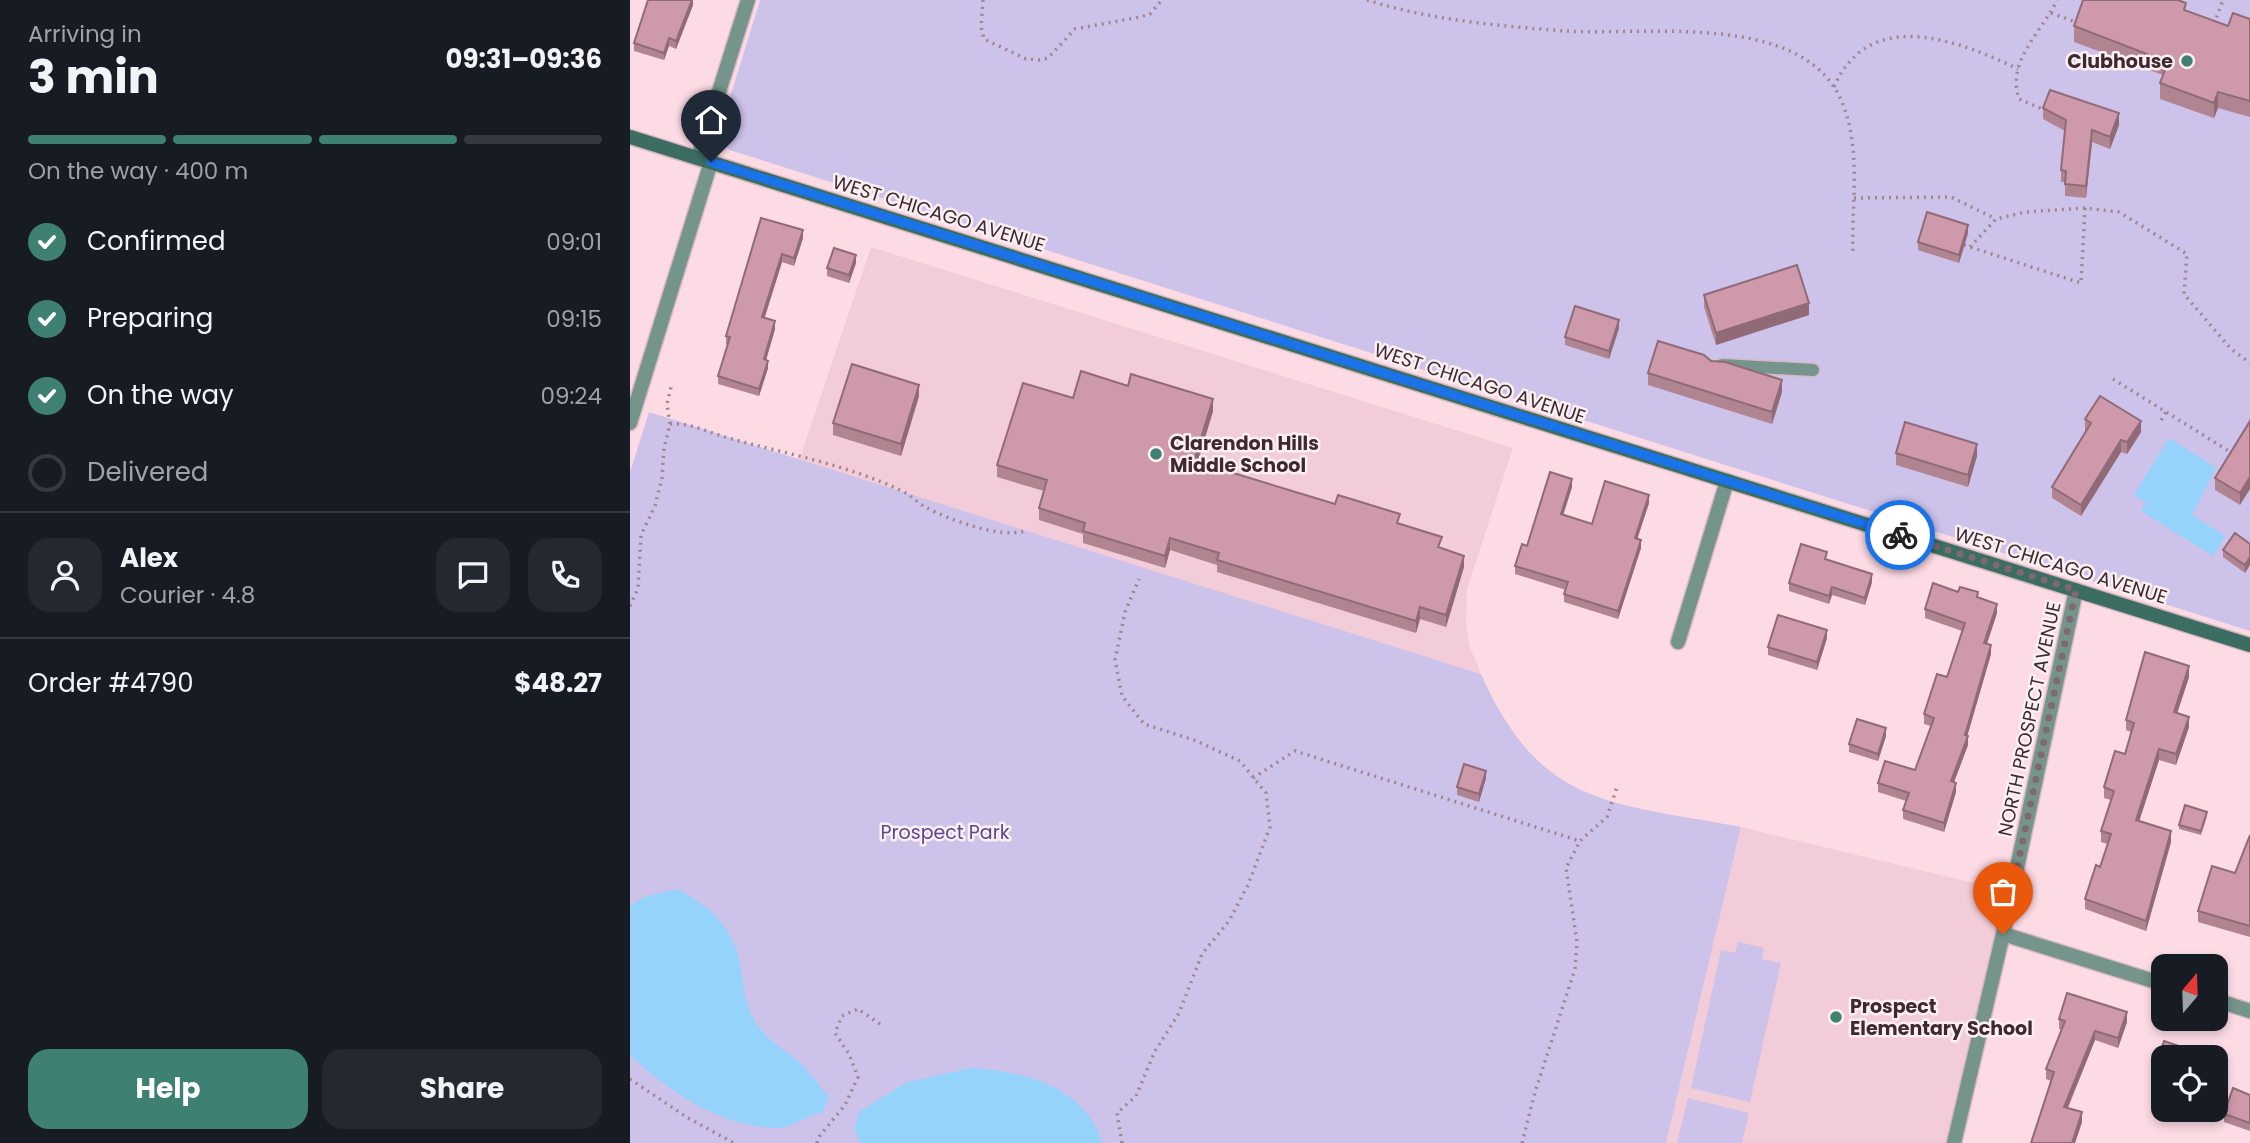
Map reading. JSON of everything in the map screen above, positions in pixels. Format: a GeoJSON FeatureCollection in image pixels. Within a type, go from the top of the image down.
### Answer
{"type":"FeatureCollection","features":[{"type":"Feature","properties":{"kind":"main road","name":"WEST CHICAGO AVENUE"},"geometry":{"type":"LineString","coordinates":[[630,137],[2250,645]]}},
{"type":"Feature","properties":{"kind":"street"},"geometry":{"type":"LineString","coordinates":[[630,423],[748,0]]}},
{"type":"Feature","properties":{"kind":"street"},"geometry":{"type":"LineString","coordinates":[[1678,642],[1727,481]]}},
{"type":"Feature","properties":{"kind":"street","name":"NORTH PROSPECT AVENUE"},"geometry":{"type":"LineString","coordinates":[[1954,1143],[2003,934],[2076,590]]}},
{"type":"Feature","properties":{"kind":"street"},"geometry":{"type":"LineString","coordinates":[[2003,934],[2151,980]]}},
{"type":"Feature","properties":{"kind":"street"},"geometry":{"type":"LineString","coordinates":[[2228,1004],[2250,1011]]}},
{"type":"Feature","properties":{"kind":"lane"},"geometry":{"type":"LineString","coordinates":[[1712,364],[1813,370]]}},
{"type":"Feature","properties":{"kind":"path"},"geometry":{"type":"LineString","coordinates":[[983,0],[981,27],[984,39],[1033,61],[1048,58],[1075,29],[1150,14],[1162,0]]}},
{"type":"Feature","properties":{"kind":"path"},"geometry":{"type":"LineString","coordinates":[[1367,0],[1478,23],[1592,32],[1666,32],[1741,37],[1799,55],[1824,75],[1834,87],[1851,134],[1853,254]]}},
{"type":"Feature","properties":{"kind":"path"},"geometry":{"type":"LineString","coordinates":[[2047,111],[2018,99],[2018,69],[2033,37],[2057,0]]}},
{"type":"Feature","properties":{"kind":"path"},"geometry":{"type":"LineString","coordinates":[[2210,35],[2224,0]]}},
{"type":"Feature","properties":{"kind":"path"},"geometry":{"type":"LineString","coordinates":[[2051,13],[2080,23]]}},
{"type":"Feature","properties":{"kind":"path"},"geometry":{"type":"LineString","coordinates":[[1834,87],[1848,61],[1860,51],[1899,38],[1952,40],[2018,69]]}},
{"type":"Feature","properties":{"kind":"path"},"geometry":{"type":"LineString","coordinates":[[1854,198],[1951,197],[1996,219]]}},
{"type":"Feature","properties":{"kind":"path"},"geometry":{"type":"LineString","coordinates":[[1964,245],[2081,283],[2085,208]]}},
{"type":"Feature","properties":{"kind":"path"},"geometry":{"type":"LineString","coordinates":[[1970,247],[1996,219],[2026,212],[2085,208],[2119,212],[2181,247],[2189,260],[2182,285],[2184,294],[2231,349],[2250,363]]}},
{"type":"Feature","properties":{"kind":"path"},"geometry":{"type":"LineString","coordinates":[[2113,379],[2232,453]]}},
{"type":"Feature","properties":{"kind":"path"},"geometry":{"type":"LineString","coordinates":[[630,606],[638,588],[641,535],[655,506],[662,478],[664,448],[670,424],[667,404],[672,383]]}},
{"type":"Feature","properties":{"kind":"path"},"geometry":{"type":"LineString","coordinates":[[2161,420],[2166,412]]}},
{"type":"Feature","properties":{"kind":"path"},"geometry":{"type":"LineString","coordinates":[[670,424],[681,423],[730,439],[792,452],[902,491],[925,508],[978,528],[1016,534],[1024,531]]}},
{"type":"Feature","properties":{"kind":"path"},"geometry":{"type":"LineString","coordinates":[[1122,1143],[1117,1112],[1136,1096],[1155,1051],[1179,1013],[1202,954],[1229,921],[1248,885],[1270,827],[1266,793],[1240,761],[1194,740],[1144,723],[1122,696],[1115,660],[1125,612],[1139,579]]}},
{"type":"Feature","properties":{"kind":"path"},"geometry":{"type":"LineString","coordinates":[[1253,778],[1295,751],[1580,841]]}},
{"type":"Feature","properties":{"kind":"path"},"geometry":{"type":"LineString","coordinates":[[1522,1143],[1535,1092],[1575,969],[1576,933],[1566,868],[1580,841],[1607,817],[1618,784]]}},
{"type":"Feature","properties":{"kind":"path"},"geometry":{"type":"LineString","coordinates":[[817,1143],[818,1138],[845,1105],[858,1077],[849,1054],[835,1033],[842,1016],[859,1010],[880,1024]]}},
{"type":"Feature","properties":{"kind":"path"},"geometry":{"type":"LineString","coordinates":[[630,1079],[688,1118],[734,1143]]}},
{"type":"Feature","properties":{"kind":"shaded area","name":"Clarendon Hills Middle School"},"geometry":{"type":"Polygon","coordinates":[[[871,247],[1513,448],[1467,589],[1466,620],[1469,645],[1481,674],[799,461],[871,247]]]}},
{"type":"Feature","properties":{"kind":"shaded area","name":"Prospect Elementary School"},"geometry":{"type":"Polygon","coordinates":[[[1741,827],[2007,891],[1946,1143],[1666,1143],[1741,827]]]}},
{"type":"Feature","properties":{"kind":"green space"},"geometry":{"type":"Polygon","coordinates":[[[760,0],[2250,0],[2250,631],[730,150],[723,145],[719,133],[760,0]]]}},
{"type":"Feature","properties":{"kind":"green space","name":"Prospect Park"},"geometry":{"type":"Polygon","coordinates":[[[649,412],[1481,674],[1504,718],[1529,751],[1556,775],[1585,792],[1618,803],[1741,827],[1666,1143],[630,1143],[630,472],[649,412]]]}},
{"type":"Feature","properties":{"kind":"green space"},"geometry":{"type":"Polygon","coordinates":[[[1738,942],[1764,948],[1762,959],[1781,963],[1750,1102],[1691,1088],[1721,950],[1735,953],[1738,942]]]}},
{"type":"Feature","properties":{"kind":"green space"},"geometry":{"type":"Polygon","coordinates":[[[1688,1098],[1749,1113],[1742,1143],[1677,1143],[1688,1098]]]}},
{"type":"Feature","properties":{"kind":"water"},"geometry":{"type":"Polygon","coordinates":[[[2169,438],[2216,468],[2192,515],[2225,536],[2213,556],[2141,511],[2146,502],[2134,495],[2169,438]]]}},
{"type":"Feature","properties":{"kind":"water"},"geometry":{"type":"Polygon","coordinates":[[[676,889],[710,911],[727,931],[738,955],[752,1016],[765,1034],[802,1065],[829,1098],[822,1113],[776,1128],[736,1121],[697,1105],[679,1094],[630,1055],[630,906],[644,897],[676,889]]]}},
{"type":"Feature","properties":{"kind":"water"},"geometry":{"type":"Polygon","coordinates":[[[971,1068],[1011,1073],[1050,1085],[1082,1108],[1094,1124],[1102,1143],[861,1143],[854,1129],[859,1112],[907,1082],[971,1068]]]}},
{"type":"Feature","properties":{"kind":"building"},"geometry":{"type":"Polygon","coordinates":[[[648,0],[692,0],[676,41],[669,38],[664,53],[634,43],[648,0]]]}},
{"type":"Feature","properties":{"kind":"building","name":"Clubhouse"},"geometry":{"type":"Polygon","coordinates":[[[2083,0],[2178,0],[2186,3],[2184,10],[2228,26],[2233,13],[2250,19],[2250,101],[2218,92],[2214,103],[2160,83],[2168,62],[2074,26],[2083,0]]]}},
{"type":"Feature","properties":{"kind":"building"},"geometry":{"type":"Polygon","coordinates":[[[2050,90],[2119,113],[2110,137],[2092,130],[2086,186],[2065,184],[2066,171],[2061,170],[2066,120],[2043,108],[2050,90]]]}},
{"type":"Feature","properties":{"kind":"building"},"geometry":{"type":"Polygon","coordinates":[[[1927,212],[1968,225],[1959,255],[1918,242],[1927,212]]]}},
{"type":"Feature","properties":{"kind":"building"},"geometry":{"type":"Polygon","coordinates":[[[761,218],[803,230],[794,258],[782,254],[762,317],[775,321],[764,359],[768,361],[759,389],[718,376],[730,337],[726,336],[761,218]]]}},
{"type":"Feature","properties":{"kind":"building"},"geometry":{"type":"Polygon","coordinates":[[[834,248],[856,255],[849,275],[827,268],[834,248]]]}},
{"type":"Feature","properties":{"kind":"building"},"geometry":{"type":"Polygon","coordinates":[[[1797,265],[1809,303],[1716,333],[1704,295],[1797,265]]]}},
{"type":"Feature","properties":{"kind":"building"},"geometry":{"type":"Polygon","coordinates":[[[1575,306],[1619,320],[1609,351],[1565,337],[1575,306]]]}},
{"type":"Feature","properties":{"kind":"building"},"geometry":{"type":"Polygon","coordinates":[[[1658,341],[1704,355],[1711,361],[1725,362],[1782,380],[1772,412],[1648,373],[1658,341]]]}},
{"type":"Feature","properties":{"kind":"building"},"geometry":{"type":"Polygon","coordinates":[[[852,364],[919,385],[901,444],[833,423],[852,364]]]}},
{"type":"Feature","properties":{"kind":"building"},"geometry":{"type":"Polygon","coordinates":[[[1081,371],[1128,386],[1131,374],[1213,399],[1194,461],[1335,504],[1338,495],[1400,514],[1397,523],[1442,537],[1438,547],[1464,556],[1446,615],[1420,607],[1416,621],[1217,560],[1219,553],[1170,538],[1165,556],[1083,531],[1085,523],[1039,508],[1047,480],[997,465],[1023,383],[1073,398],[1081,371]]]}},
{"type":"Feature","properties":{"kind":"building"},"geometry":{"type":"Polygon","coordinates":[[[2100,396],[2141,421],[2127,442],[2121,440],[2081,505],[2052,487],[2091,423],[2085,419],[2100,396]]]}},
{"type":"Feature","properties":{"kind":"building"},"geometry":{"type":"Polygon","coordinates":[[[2250,421],[2250,477],[2240,493],[2215,478],[2250,421]]]}},
{"type":"Feature","properties":{"kind":"building"},"geometry":{"type":"Polygon","coordinates":[[[1905,422],[1977,444],[1968,475],[1896,453],[1905,422]]]}},
{"type":"Feature","properties":{"kind":"building"},"geometry":{"type":"Polygon","coordinates":[[[1550,472],[1572,479],[1561,514],[1592,524],[1605,481],[1649,495],[1635,538],[1641,540],[1618,611],[1564,594],[1568,582],[1515,566],[1522,544],[1527,546],[1550,472]]]}},
{"type":"Feature","properties":{"kind":"building"},"geometry":{"type":"Polygon","coordinates":[[[2235,533],[2250,544],[2250,557],[2245,565],[2223,550],[2235,533]]]}},
{"type":"Feature","properties":{"kind":"building"},"geometry":{"type":"Polygon","coordinates":[[[1801,544],[1827,552],[1825,559],[1872,574],[1865,598],[1832,587],[1829,596],[1789,583],[1801,544]]]}},
{"type":"Feature","properties":{"kind":"building"},"geometry":{"type":"Polygon","coordinates":[[[1933,583],[1958,592],[1960,587],[1978,592],[1977,597],[1997,604],[1984,643],[1991,645],[1965,735],[1968,736],[1951,781],[1956,783],[1944,823],[1903,810],[1909,793],[1878,783],[1885,761],[1915,770],[1934,718],[1924,714],[1937,674],[1947,677],[1965,623],[1925,609],[1933,583]]]}},
{"type":"Feature","properties":{"kind":"building"},"geometry":{"type":"Polygon","coordinates":[[[1778,615],[1827,630],[1817,662],[1768,647],[1778,615]]]}},
{"type":"Feature","properties":{"kind":"building"},"geometry":{"type":"Polygon","coordinates":[[[2145,652],[2189,666],[2174,712],[2189,717],[2176,754],[2159,749],[2136,820],[2171,831],[2146,921],[2085,899],[2096,865],[2100,867],[2111,834],[2101,831],[2114,791],[2104,787],[2115,751],[2125,754],[2134,723],[2126,720],[2145,652]]]}},
{"type":"Feature","properties":{"kind":"building"},"geometry":{"type":"Polygon","coordinates":[[[1857,719],[1886,728],[1878,754],[1849,744],[1857,719]]]}},
{"type":"Feature","properties":{"kind":"building"},"geometry":{"type":"Polygon","coordinates":[[[1464,764],[1486,771],[1479,794],[1457,787],[1464,764]]]}},
{"type":"Feature","properties":{"kind":"building"},"geometry":{"type":"Polygon","coordinates":[[[2185,805],[2207,812],[2201,831],[2179,825],[2185,805]]]}},
{"type":"Feature","properties":{"kind":"building"},"geometry":{"type":"Polygon","coordinates":[[[2250,835],[2250,926],[2198,911],[2212,866],[2235,873],[2250,835]]]}},
{"type":"Feature","properties":{"kind":"building"},"geometry":{"type":"Polygon","coordinates":[[[2067,993],[2127,1012],[2118,1038],[2095,1031],[2064,1107],[2082,1112],[2072,1143],[2031,1143],[2054,1072],[2046,1069],[2065,1021],[2059,1019],[2067,993]]]}},
{"type":"Feature","properties":{"kind":"building"},"geometry":{"type":"Polygon","coordinates":[[[2233,1088],[2250,1095],[2250,1123],[2228,1115],[2228,1102],[2233,1088]]]}},
{"type":"Feature","properties":{"kind":"way so far"},"geometry":{"type":"LineString","coordinates":[[1900,535],[2076,590],[2003,934]]}},
{"type":"Feature","properties":{"kind":"place","name":"Clubhouse"},"geometry":{"type":"Point","coordinates":[2187,61]}},
{"type":"Feature","properties":{"kind":"place","name":"Clarendon Hills Middle School"},"geometry":{"type":"Point","coordinates":[1156,454]}},
{"type":"Feature","properties":{"kind":"place","name":"Prospect Elementary School"},"geometry":{"type":"Point","coordinates":[1836,1017]}},
{"type":"Feature","properties":{"kind":"route"},"geometry":{"type":"LineString","coordinates":[[711,162],[1900,535]]}}]}
